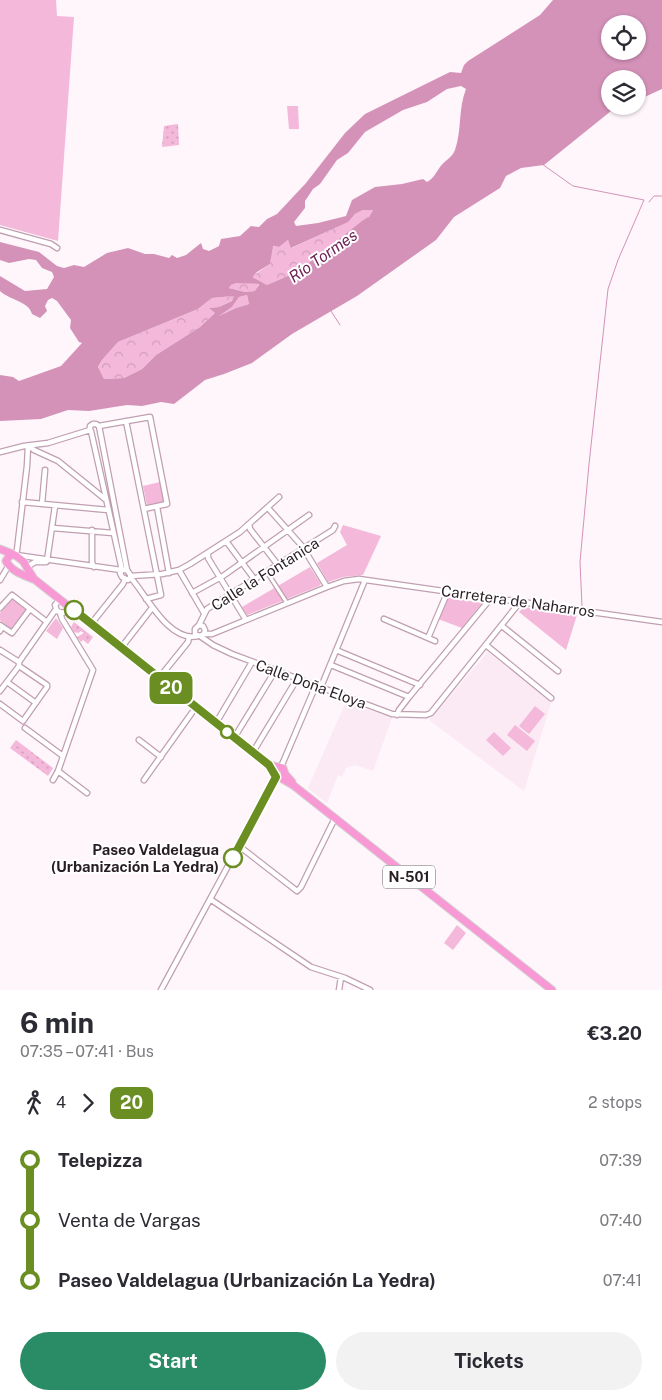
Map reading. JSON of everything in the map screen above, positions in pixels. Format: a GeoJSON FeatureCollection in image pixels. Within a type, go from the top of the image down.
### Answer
{"type":"FeatureCollection","features":[{"type":"Feature","properties":{"kind":"highway"},"geometry":{"type":"LineString","coordinates":[[0,549],[23,561],[34,579]]}},
{"type":"Feature","properties":{"kind":"highway"},"geometry":{"type":"LineString","coordinates":[[0,555],[19,573],[34,579],[48,590],[57,605],[91,624],[279,773]]}},
{"type":"Feature","properties":{"kind":"highway"},"geometry":{"type":"LineString","coordinates":[[8,563],[10,556],[14,555]]}},
{"type":"Feature","properties":{"kind":"highway"},"geometry":{"type":"LineString","coordinates":[[19,573],[24,572],[27,568]]}},
{"type":"Feature","properties":{"kind":"highway","name":"N-501"},"geometry":{"type":"LineString","coordinates":[[279,773],[552,990]]}},
{"type":"Feature","properties":{"kind":"street"},"geometry":{"type":"LineString","coordinates":[[0,230],[51,244],[57,248]]}},
{"type":"Feature","properties":{"kind":"street"},"geometry":{"type":"LineString","coordinates":[[0,452],[48,444],[90,430],[95,433],[99,428],[126,420],[150,417],[167,504],[144,509]]}},
{"type":"Feature","properties":{"kind":"street"},"geometry":{"type":"LineString","coordinates":[[126,420],[161,595],[146,599]]}},
{"type":"Feature","properties":{"kind":"street"},"geometry":{"type":"LineString","coordinates":[[129,578],[123,571],[99,428],[96,424],[93,424],[90,426],[90,430],[123,571],[165,622],[189,637],[202,634]]}},
{"type":"Feature","properties":{"kind":"street"},"geometry":{"type":"LineString","coordinates":[[29,446],[17,550],[14,555],[123,571]]}},
{"type":"Feature","properties":{"kind":"street"},"geometry":{"type":"LineString","coordinates":[[29,446],[58,461],[106,500]]}},
{"type":"Feature","properties":{"kind":"street"},"geometry":{"type":"LineString","coordinates":[[42,504],[45,470]]}},
{"type":"Feature","properties":{"kind":"street"},"geometry":{"type":"LineString","coordinates":[[91,624],[129,578],[179,570],[226,541],[249,524],[279,497]]}},
{"type":"Feature","properties":{"kind":"street"},"geometry":{"type":"LineString","coordinates":[[22,502],[108,510]]}},
{"type":"Feature","properties":{"kind":"street"},"geometry":{"type":"LineString","coordinates":[[47,561],[56,506]]}},
{"type":"Feature","properties":{"kind":"street"},"geometry":{"type":"LineString","coordinates":[[156,507],[169,573]]}},
{"type":"Feature","properties":{"kind":"street"},"geometry":{"type":"LineString","coordinates":[[268,508],[304,550],[327,587]]}},
{"type":"Feature","properties":{"kind":"street"},"geometry":{"type":"LineString","coordinates":[[192,593],[220,577],[310,514]]}},
{"type":"Feature","properties":{"kind":"street"},"geometry":{"type":"LineString","coordinates":[[249,524],[250,529],[278,565]]}},
{"type":"Feature","properties":{"kind":"street","name":"Calle la Fontanica"},"geometry":{"type":"LineString","coordinates":[[199,625],[204,613],[304,550],[333,530],[335,526]]}},
{"type":"Feature","properties":{"kind":"street"},"geometry":{"type":"LineString","coordinates":[[53,528],[113,533]]}},
{"type":"Feature","properties":{"kind":"street"},"geometry":{"type":"LineString","coordinates":[[92,530],[92,562],[94,567]]}},
{"type":"Feature","properties":{"kind":"street"},"geometry":{"type":"LineString","coordinates":[[226,541],[254,580]]}},
{"type":"Feature","properties":{"kind":"street"},"geometry":{"type":"LineString","coordinates":[[208,552],[208,558],[246,620]]}},
{"type":"Feature","properties":{"kind":"street"},"geometry":{"type":"LineString","coordinates":[[27,568],[37,562],[47,561],[123,571]]}},
{"type":"Feature","properties":{"kind":"street"},"geometry":{"type":"LineString","coordinates":[[37,562],[33,567],[33,571],[48,590]]}},
{"type":"Feature","properties":{"kind":"street"},"geometry":{"type":"LineString","coordinates":[[0,580],[8,563]]}},
{"type":"Feature","properties":{"kind":"street"},"geometry":{"type":"LineString","coordinates":[[179,570],[204,613]]}},
{"type":"Feature","properties":{"kind":"street"},"geometry":{"type":"LineString","coordinates":[[267,572],[287,603]]}},
{"type":"Feature","properties":{"kind":"street"},"geometry":{"type":"LineString","coordinates":[[161,990],[279,773],[330,665],[365,580]]}},
{"type":"Feature","properties":{"kind":"street","name":"Carretera de Naharros"},"geometry":{"type":"LineString","coordinates":[[202,634],[216,632],[344,581],[365,580],[662,622]]}},
{"type":"Feature","properties":{"kind":"street"},"geometry":{"type":"LineString","coordinates":[[428,638],[448,591]]}},
{"type":"Feature","properties":{"kind":"street"},"geometry":{"type":"LineString","coordinates":[[0,608],[12,595],[47,622]]}},
{"type":"Feature","properties":{"kind":"street"},"geometry":{"type":"LineString","coordinates":[[397,715],[409,697],[491,598]]}},
{"type":"Feature","properties":{"kind":"street"},"geometry":{"type":"LineString","coordinates":[[520,602],[486,645],[551,698]]}},
{"type":"Feature","properties":{"kind":"street"},"geometry":{"type":"LineString","coordinates":[[53,780],[58,771],[93,670],[57,605]]}},
{"type":"Feature","properties":{"kind":"street"},"geometry":{"type":"LineString","coordinates":[[0,692],[57,605]]}},
{"type":"Feature","properties":{"kind":"street"},"geometry":{"type":"LineString","coordinates":[[121,648],[152,608]]}},
{"type":"Feature","properties":{"kind":"street"},"geometry":{"type":"LineString","coordinates":[[1,628],[12,633],[30,609]]}},
{"type":"Feature","properties":{"kind":"street"},"geometry":{"type":"LineString","coordinates":[[60,613],[68,610]]}},
{"type":"Feature","properties":{"kind":"street"},"geometry":{"type":"LineString","coordinates":[[65,622],[68,610]]}},
{"type":"Feature","properties":{"kind":"street"},"geometry":{"type":"LineString","coordinates":[[384,619],[435,640]]}},
{"type":"Feature","properties":{"kind":"street"},"geometry":{"type":"LineString","coordinates":[[183,634],[188,634],[199,625]]}},
{"type":"Feature","properties":{"kind":"street","name":"Calle Doña Eloya"},"geometry":{"type":"LineString","coordinates":[[199,625],[203,626],[202,634],[213,645],[275,671],[397,715],[426,715],[431,713],[486,645]]}},
{"type":"Feature","properties":{"kind":"street"},"geometry":{"type":"LineString","coordinates":[[502,626],[558,671]]}},
{"type":"Feature","properties":{"kind":"street"},"geometry":{"type":"LineString","coordinates":[[194,630],[196,634],[202,634]]}},
{"type":"Feature","properties":{"kind":"street"},"geometry":{"type":"LineString","coordinates":[[159,678],[188,642],[189,637]]}},
{"type":"Feature","properties":{"kind":"street"},"geometry":{"type":"LineString","coordinates":[[0,650],[47,685],[23,721],[0,704]]}},
{"type":"Feature","properties":{"kind":"street"},"geometry":{"type":"LineString","coordinates":[[336,650],[420,685]]}},
{"type":"Feature","properties":{"kind":"street"},"geometry":{"type":"LineString","coordinates":[[216,724],[252,662]]}},
{"type":"Feature","properties":{"kind":"street"},"geometry":{"type":"LineString","coordinates":[[330,665],[409,697]]}},
{"type":"Feature","properties":{"kind":"street"},"geometry":{"type":"LineString","coordinates":[[234,738],[275,671]]}},
{"type":"Feature","properties":{"kind":"street"},"geometry":{"type":"LineString","coordinates":[[253,752],[297,679]]}},
{"type":"Feature","properties":{"kind":"street"},"geometry":{"type":"LineString","coordinates":[[7,682],[36,703]]}},
{"type":"Feature","properties":{"kind":"street"},"geometry":{"type":"LineString","coordinates":[[144,780],[196,707]]}},
{"type":"Feature","properties":{"kind":"street"},"geometry":{"type":"LineString","coordinates":[[25,728],[63,756]]}},
{"type":"Feature","properties":{"kind":"street"},"geometry":{"type":"LineString","coordinates":[[139,740],[161,757]]}},
{"type":"Feature","properties":{"kind":"street"},"geometry":{"type":"LineString","coordinates":[[58,771],[87,793]]}},
{"type":"Feature","properties":{"kind":"street"},"geometry":{"type":"LineString","coordinates":[[239,846],[297,891],[301,887],[335,818]]}},
{"type":"Feature","properties":{"kind":"street"},"geometry":{"type":"LineString","coordinates":[[210,899],[311,967],[341,977],[370,990]]}},
{"type":"Feature","properties":{"kind":"street"},"geometry":{"type":"LineString","coordinates":[[339,990],[341,977]]}},
{"type":"Feature","properties":{"kind":"shaded area"},"geometry":{"type":"Polygon","coordinates":[[[488,652],[551,703],[524,791],[429,720],[488,652]]]}},
{"type":"Feature","properties":{"kind":"shaded area"},"geometry":{"type":"Polygon","coordinates":[[[346,702],[392,718],[373,771],[355,765],[346,768],[342,777],[338,775],[327,803],[308,788],[346,702]]]}},
{"type":"Feature","properties":{"kind":"green space"},"geometry":{"type":"Polygon","coordinates":[[[0,0],[56,0],[57,16],[74,17],[58,241],[0,225],[0,0]]]}},
{"type":"Feature","properties":{"kind":"green space"},"geometry":{"type":"Polygon","coordinates":[[[287,106],[298,106],[299,129],[289,129],[287,106]]]}},
{"type":"Feature","properties":{"kind":"green space"},"geometry":{"type":"Polygon","coordinates":[[[178,124],[179,145],[162,147],[164,126],[178,124]]]}},
{"type":"Feature","properties":{"kind":"green space"},"geometry":{"type":"Polygon","coordinates":[[[363,210],[373,210],[369,217],[297,272],[267,285],[251,277],[270,264],[272,246],[279,247],[288,240],[292,248],[347,222],[355,214],[363,210]]]}},
{"type":"Feature","properties":{"kind":"green space"},"geometry":{"type":"Polygon","coordinates":[[[236,282],[259,284],[256,291],[245,292],[229,288],[236,282]]]}},
{"type":"Feature","properties":{"kind":"green space"},"geometry":{"type":"Polygon","coordinates":[[[247,295],[249,304],[217,317],[232,307],[239,297],[247,295]]]}},
{"type":"Feature","properties":{"kind":"green space"},"geometry":{"type":"Polygon","coordinates":[[[234,296],[232,301],[219,307],[209,308],[215,313],[200,327],[156,355],[142,369],[124,378],[104,379],[98,368],[102,360],[118,342],[198,309],[212,298],[234,296]]]}},
{"type":"Feature","properties":{"kind":"green space"},"geometry":{"type":"Polygon","coordinates":[[[160,482],[164,502],[147,505],[143,486],[160,482]]]}},
{"type":"Feature","properties":{"kind":"green space"},"geometry":{"type":"Polygon","coordinates":[[[343,525],[381,536],[363,575],[343,577],[328,582],[317,563],[347,545],[340,532],[343,525]]]}},
{"type":"Feature","properties":{"kind":"green space"},"geometry":{"type":"Polygon","coordinates":[[[310,567],[321,584],[319,586],[247,615],[242,607],[310,567]]]}},
{"type":"Feature","properties":{"kind":"green space"},"geometry":{"type":"Polygon","coordinates":[[[448,597],[482,603],[462,628],[438,619],[448,597]]]}},
{"type":"Feature","properties":{"kind":"green space"},"geometry":{"type":"Polygon","coordinates":[[[12,598],[26,610],[11,629],[0,620],[0,613],[12,598]]]}},
{"type":"Feature","properties":{"kind":"green space"},"geometry":{"type":"Polygon","coordinates":[[[524,607],[577,615],[566,650],[519,612],[524,607]]]}},
{"type":"Feature","properties":{"kind":"green space"},"geometry":{"type":"Polygon","coordinates":[[[56,618],[63,628],[57,639],[46,631],[56,618]]]}},
{"type":"Feature","properties":{"kind":"green space"},"geometry":{"type":"Polygon","coordinates":[[[74,622],[93,637],[88,644],[83,640],[81,642],[77,637],[84,633],[81,631],[78,633],[74,632],[71,627],[74,622]]]}},
{"type":"Feature","properties":{"kind":"green space"},"geometry":{"type":"Polygon","coordinates":[[[535,706],[545,714],[529,734],[519,726],[535,706]]]}},
{"type":"Feature","properties":{"kind":"green space"},"geometry":{"type":"Polygon","coordinates":[[[515,725],[535,741],[527,751],[507,735],[515,725]]]}},
{"type":"Feature","properties":{"kind":"green space"},"geometry":{"type":"Polygon","coordinates":[[[494,732],[511,748],[503,756],[486,740],[494,732]]]}},
{"type":"Feature","properties":{"kind":"green space"},"geometry":{"type":"Polygon","coordinates":[[[16,740],[53,768],[48,776],[10,748],[16,740]]]}},
{"type":"Feature","properties":{"kind":"green space"},"geometry":{"type":"Polygon","coordinates":[[[457,925],[466,933],[453,950],[444,943],[457,925]]]}},
{"type":"Feature","properties":{"kind":"water","name":"Río Tormes"},"geometry":{"type":"Polygon","coordinates":[[[553,0],[662,0],[662,89],[646,96],[646,70],[601,70],[601,115],[606,115],[544,165],[521,168],[506,176],[500,188],[454,217],[436,240],[357,296],[292,334],[252,363],[205,380],[174,404],[161,402],[142,406],[127,405],[89,411],[68,410],[41,419],[0,421],[0,375],[13,377],[19,381],[61,366],[82,343],[79,342],[70,328],[71,320],[57,301],[52,298],[48,300],[45,306],[47,311],[40,318],[32,314],[23,303],[8,297],[0,291],[0,276],[25,291],[47,289],[54,277],[52,272],[42,268],[36,260],[29,259],[9,263],[0,260],[0,242],[39,252],[57,266],[64,268],[74,265],[84,267],[107,253],[128,248],[145,254],[169,258],[172,255],[177,258],[186,255],[201,243],[203,249],[209,251],[219,246],[221,239],[240,236],[251,226],[259,227],[267,219],[277,214],[306,183],[345,133],[365,114],[450,72],[461,73],[468,61],[540,15],[553,0]],[[461,86],[447,89],[427,102],[403,110],[365,132],[348,153],[337,160],[320,184],[313,189],[305,201],[305,208],[294,222],[296,226],[346,216],[352,200],[375,187],[423,179],[427,182],[431,179],[452,155],[459,135],[462,104],[466,89],[461,86]],[[363,210],[355,214],[348,222],[291,248],[288,240],[279,247],[273,246],[270,264],[252,277],[267,285],[297,272],[369,217],[373,210],[363,210]],[[236,283],[229,288],[245,292],[255,291],[259,285],[259,284],[236,283]],[[247,295],[239,297],[232,307],[219,316],[249,304],[247,295]],[[234,296],[212,298],[198,309],[118,342],[98,367],[104,379],[124,378],[142,369],[156,355],[200,327],[215,313],[209,308],[219,307],[232,301],[234,296]]]}},
{"type":"Feature","properties":{"kind":"waterway"},"geometry":{"type":"LineString","coordinates":[[542,164],[573,186],[644,200],[618,260],[608,289],[580,562],[582,606]]}},
{"type":"Feature","properties":{"kind":"waterway"},"geometry":{"type":"LineString","coordinates":[[649,202],[654,196],[662,196]]}},
{"type":"Feature","properties":{"kind":"waterway"},"geometry":{"type":"LineString","coordinates":[[331,311],[340,325]]}},
{"type":"Feature","properties":{"kind":"bus line","name":"20"},"geometry":{"type":"LineString","coordinates":[[74,610],[269,765],[276,777],[233,858]]}},
{"type":"Feature","properties":{"kind":"place","name":"Paseo Valdelagua (Urbanización La Yedra)"},"geometry":{"type":"Point","coordinates":[233,858]}}]}
